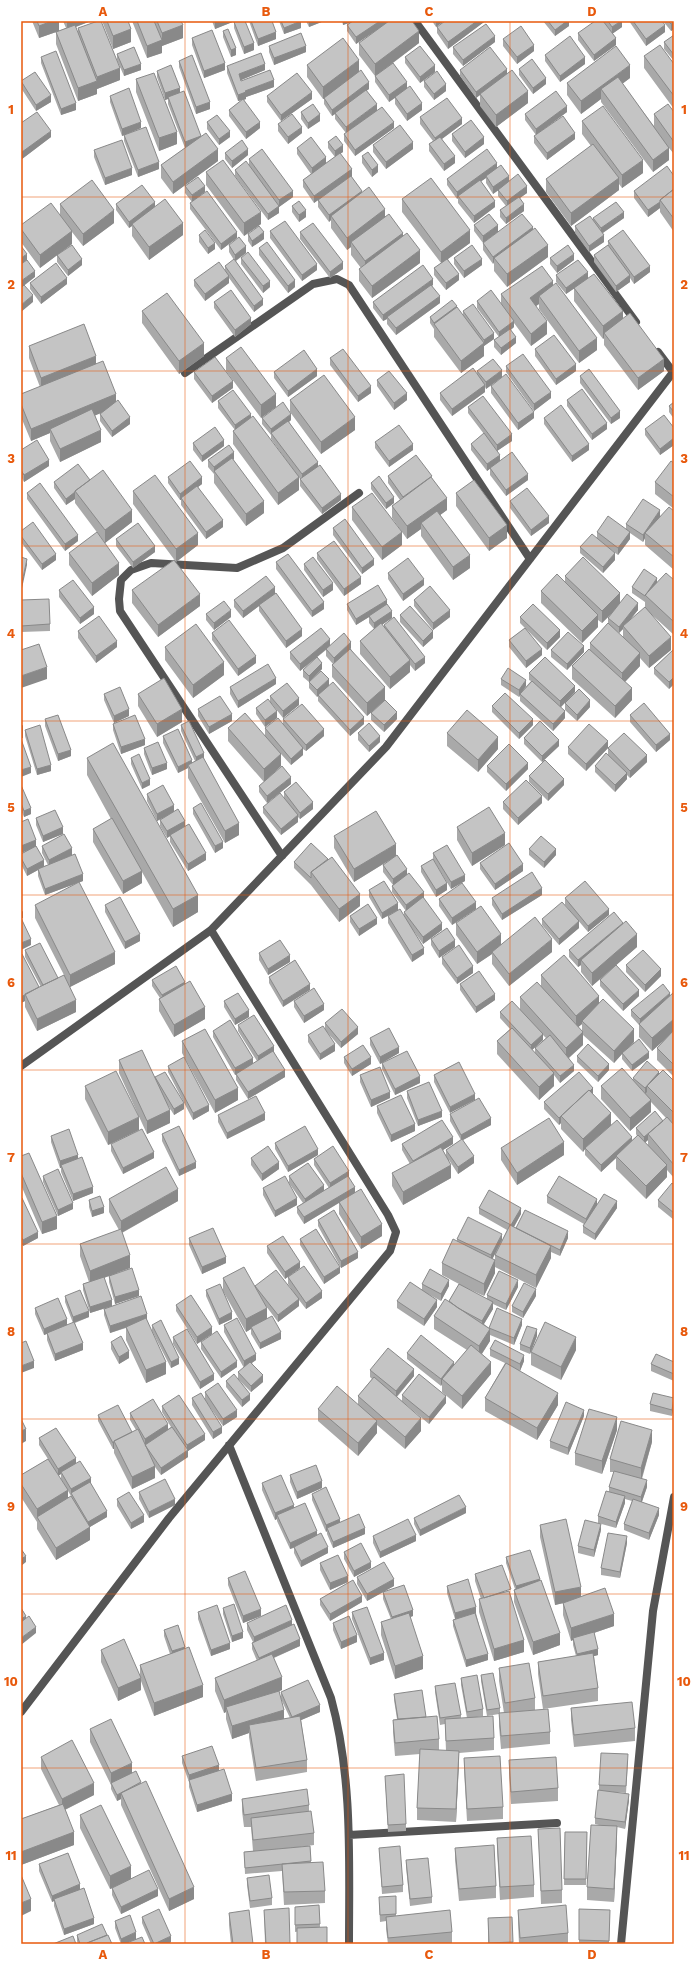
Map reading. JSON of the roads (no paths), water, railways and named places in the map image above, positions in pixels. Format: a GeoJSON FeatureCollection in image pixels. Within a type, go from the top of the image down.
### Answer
{"type":"FeatureCollection","features":[{"type":"Feature","properties":{"kind":"street"},"geometry":{"type":"LineString","coordinates":[[415,21],[640,327]]}},
{"type":"Feature","properties":{"kind":"street"},"geometry":{"type":"LineString","coordinates":[[185,373],[313,284],[337,279],[349,285],[530,559]]}},
{"type":"Feature","properties":{"kind":"street"},"geometry":{"type":"LineString","coordinates":[[21,1066],[211,930],[386,748],[673,372],[654,347]]}},
{"type":"Feature","properties":{"kind":"street"},"geometry":{"type":"LineString","coordinates":[[282,856],[120,611],[119,600],[121,580],[131,570],[151,563],[237,568],[283,548],[359,493]]}},
{"type":"Feature","properties":{"kind":"street"},"geometry":{"type":"LineString","coordinates":[[21,1712],[169,1518],[390,1251],[396,1232],[388,1215],[211,930]]}},
{"type":"Feature","properties":{"kind":"street"},"geometry":{"type":"LineString","coordinates":[[229,1445],[331,1698],[339,1726],[345,1769],[349,1835],[349,1944]]}},
{"type":"Feature","properties":{"kind":"street"},"geometry":{"type":"LineString","coordinates":[[621,1944],[652,1611],[674,1497]]}},
{"type":"Feature","properties":{"kind":"street"},"geometry":{"type":"LineString","coordinates":[[349,1835],[557,1823]]}}]}
